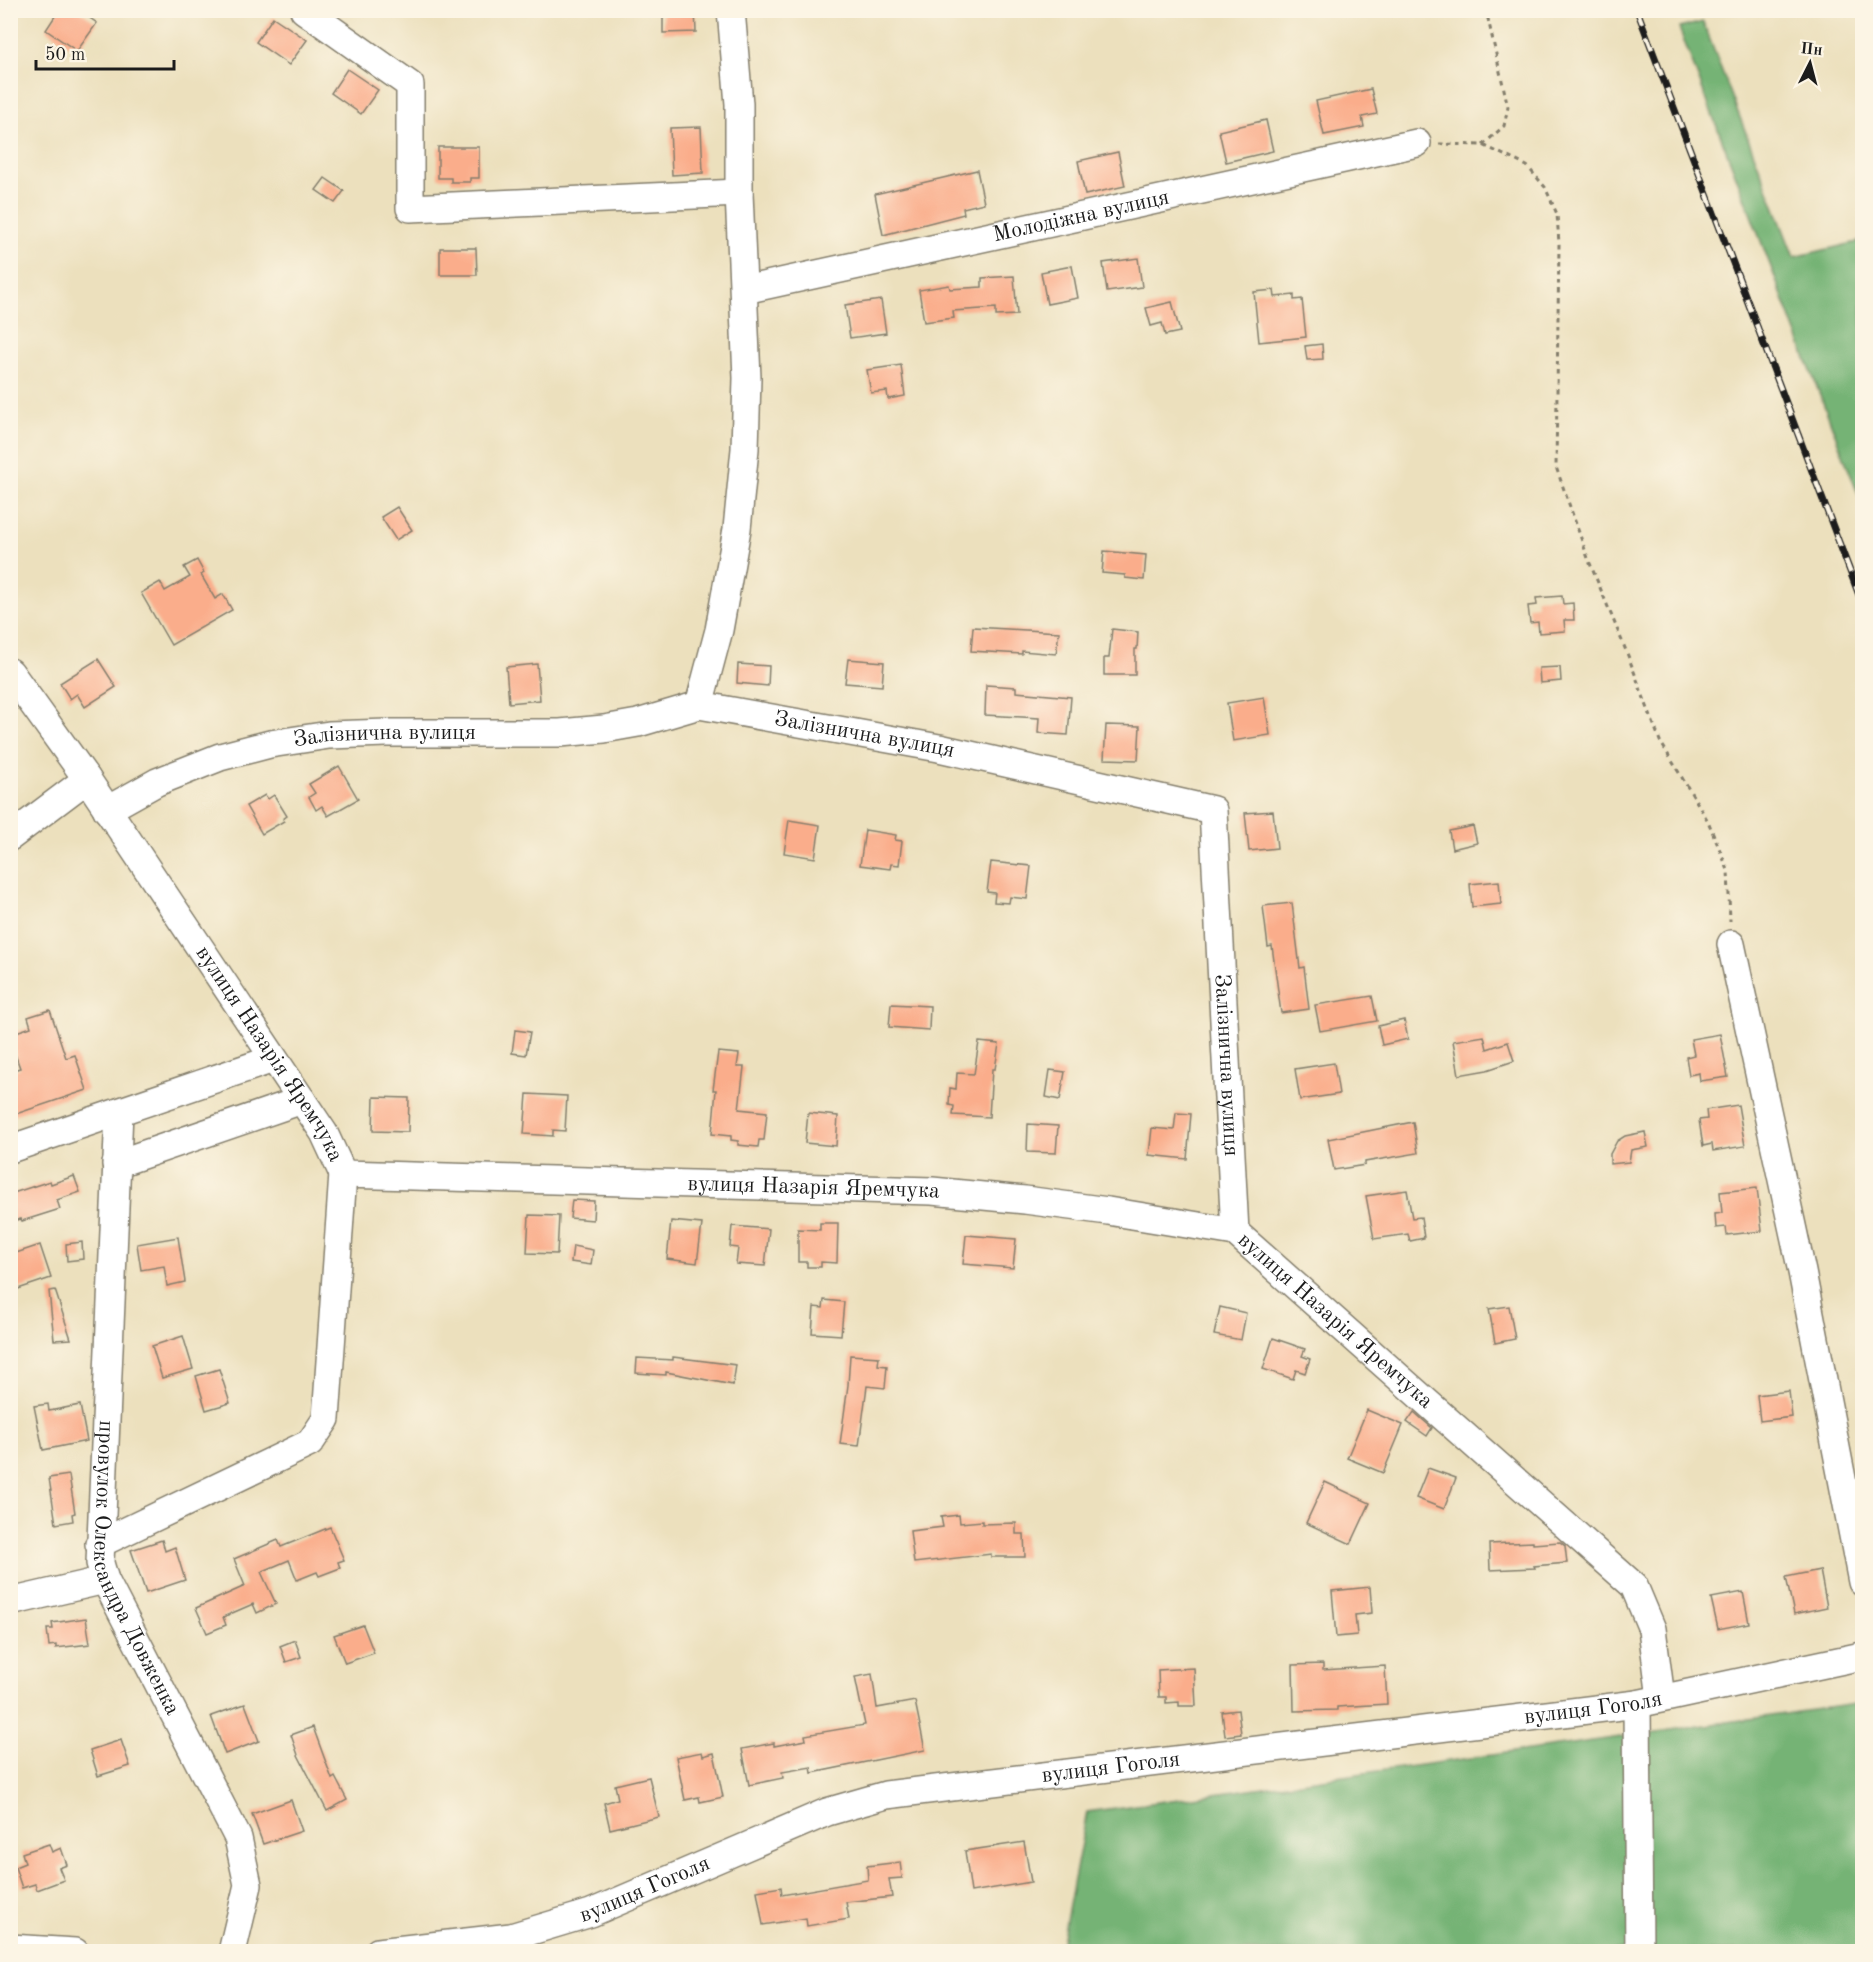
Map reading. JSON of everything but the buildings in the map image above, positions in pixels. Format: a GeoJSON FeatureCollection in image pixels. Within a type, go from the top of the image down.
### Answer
{"type":"FeatureCollection","features":[{"type":"Feature","properties":{"kind":"street"},"geometry":{"type":"LineString","coordinates":[[304,10],[410,85],[410,208],[739,192]]}},
{"type":"Feature","properties":{"kind":"street"},"geometry":{"type":"LineString","coordinates":[[699,705],[719,630],[737,528],[745,450],[747,390],[739,192],[739,104],[731,10]]}},
{"type":"Feature","properties":{"kind":"street","name":"Молодіжна вулиця"},"geometry":{"type":"LineString","coordinates":[[744,290],[1418,143]]}},
{"type":"Feature","properties":{"kind":"street","name":"вулиця Назарія Яремчука"},"geometry":{"type":"LineString","coordinates":[[10,672],[87,779],[324,1133],[343,1174],[932,1191],[1096,1209],[1235,1232],[1634,1586],[1653,1629],[1639,1952]]}},
{"type":"Feature","properties":{"kind":"street","name":"Залізнична вулиця"},"geometry":{"type":"LineString","coordinates":[[107,810],[157,782],[220,757],[270,744],[329,735],[571,732],[638,723],[699,705],[939,748],[1213,810],[1235,1232]]}},
{"type":"Feature","properties":{"kind":"street"},"geometry":{"type":"LineString","coordinates":[[10,837],[87,779]]}},
{"type":"Feature","properties":{"kind":"street"},"geometry":{"type":"LineString","coordinates":[[1731,944],[1802,1272],[1863,1582]]}},
{"type":"Feature","properties":{"kind":"street"},"geometry":{"type":"LineString","coordinates":[[10,1149],[273,1059]]}},
{"type":"Feature","properties":{"kind":"street"},"geometry":{"type":"LineString","coordinates":[[116,1164],[302,1100]]}},
{"type":"Feature","properties":{"kind":"street","name":"провулок Олександра Довженка"},"geometry":{"type":"LineString","coordinates":[[119,1112],[100,1563],[105,1580],[238,1838],[248,1885],[232,1952]]}},
{"type":"Feature","properties":{"kind":"street"},"geometry":{"type":"LineString","coordinates":[[99,1544],[310,1443],[326,1419],[343,1174]]}},
{"type":"Feature","properties":{"kind":"street"},"geometry":{"type":"LineString","coordinates":[[10,1602],[105,1580]]}},
{"type":"Feature","properties":{"kind":"street","name":"вулиця Гоголя"},"geometry":{"type":"LineString","coordinates":[[378,1952],[511,1937],[591,1913],[828,1812],[886,1795],[1649,1701],[1863,1656]]}},
{"type":"Feature","properties":{"kind":"street"},"geometry":{"type":"LineString","coordinates":[[10,1948],[75,1952]]}},
{"type":"Feature","properties":{"kind":"path"},"geometry":{"type":"LineString","coordinates":[[1483,145],[1504,126],[1508,107],[1486,10]]}},
{"type":"Feature","properties":{"kind":"path"},"geometry":{"type":"LineString","coordinates":[[1418,143],[1483,145],[1527,166],[1545,187],[1557,214],[1559,244],[1556,467],[1589,561],[1628,653],[1660,741],[1708,821],[1728,870],[1731,944]]}},
{"type":"Feature","properties":{"kind":"green space"},"geometry":{"type":"Polygon","coordinates":[[[1703,22],[1794,257],[1862,241],[1862,504],[1679,28],[1703,22]]]}},
{"type":"Feature","properties":{"kind":"green space"},"geometry":{"type":"Polygon","coordinates":[[[1862,1703],[1862,1951],[1060,1952],[1087,1812],[1862,1703]]]}},
{"type":"Feature","properties":{"kind":"railway"},"geometry":{"type":"LineString","coordinates":[[1637,10],[1862,603]]}}]}
